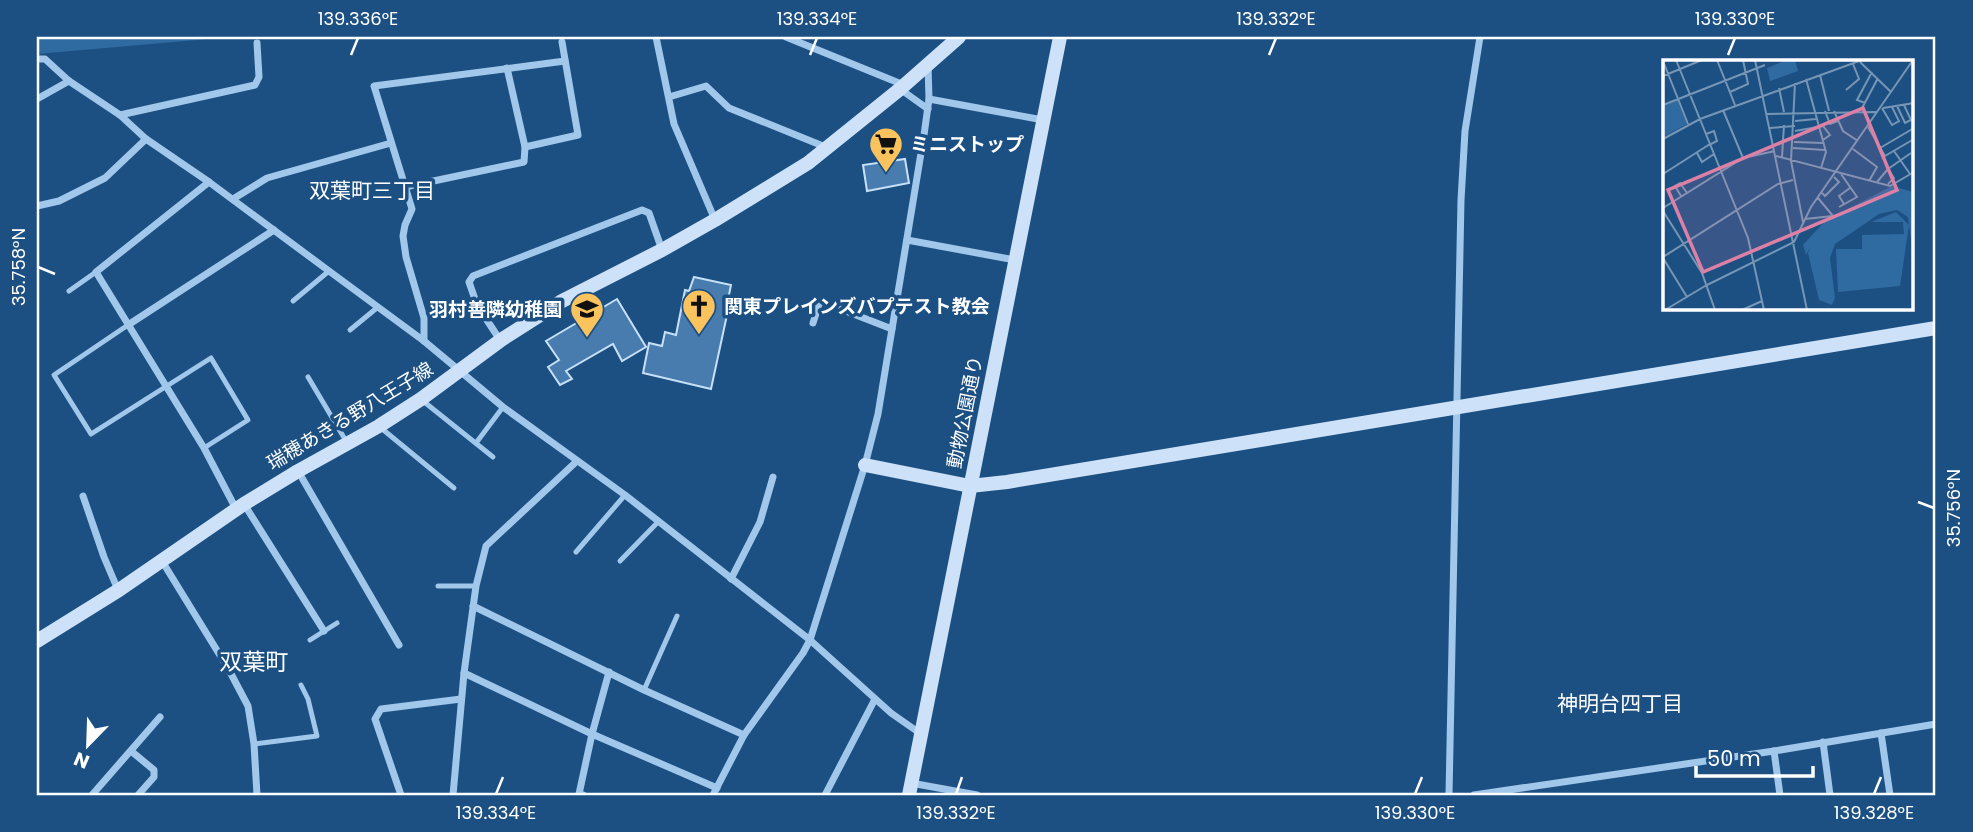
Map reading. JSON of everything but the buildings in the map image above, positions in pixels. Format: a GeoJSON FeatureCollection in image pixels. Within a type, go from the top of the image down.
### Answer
{"type":"FeatureCollection","features":[{"type":"Feature","properties":{"kind":"street"},"geometry":{"type":"LineString","coordinates":[[656,37],[674,124],[715,220]]}},
{"type":"Feature","properties":{"kind":"street"},"geometry":{"type":"LineString","coordinates":[[786,37],[902,87],[928,110]]}},
{"type":"Feature","properties":{"kind":"street","name":"瑞穂あきる野八王子線"},"geometry":{"type":"LineString","coordinates":[[37,641],[118,590],[240,506],[421,399],[501,340],[562,301],[662,250],[808,163],[959,37]]}},
{"type":"Feature","properties":{"kind":"street","name":"動物公園通り"},"geometry":{"type":"LineString","coordinates":[[910,789],[1060,37]]}},
{"type":"Feature","properties":{"kind":"street"},"geometry":{"type":"LineString","coordinates":[[1449,795],[1461,200],[1465,131],[1480,37]]}},
{"type":"Feature","properties":{"kind":"street"},"geometry":{"type":"LineString","coordinates":[[525,147],[578,135],[562,42]]}},
{"type":"Feature","properties":{"kind":"street"},"geometry":{"type":"LineString","coordinates":[[120,115],[255,85],[259,77],[257,43]]}},
{"type":"Feature","properties":{"kind":"street"},"geometry":{"type":"LineString","coordinates":[[37,59],[46,59],[69,81],[120,115],[146,139],[233,199],[424,341],[503,407],[625,495],[810,640],[891,713],[921,734]]}},
{"type":"Feature","properties":{"kind":"street"},"geometry":{"type":"LineString","coordinates":[[424,341],[424,318],[406,257],[403,236],[412,209],[373,86],[565,61]]}},
{"type":"Feature","properties":{"kind":"street"},"geometry":{"type":"LineString","coordinates":[[464,673],[715,792],[744,736],[810,640],[865,465],[878,414],[928,110],[928,64]]}},
{"type":"Feature","properties":{"kind":"street"},"geometry":{"type":"LineString","coordinates":[[405,187],[524,162],[525,147],[507,68]]}},
{"type":"Feature","properties":{"kind":"street"},"geometry":{"type":"LineString","coordinates":[[37,99],[69,81]]}},
{"type":"Feature","properties":{"kind":"street"},"geometry":{"type":"LineString","coordinates":[[668,97],[706,86],[729,108],[828,148]]}},
{"type":"Feature","properties":{"kind":"street"},"geometry":{"type":"LineString","coordinates":[[929,99],[1043,121]]}},
{"type":"Feature","properties":{"kind":"street"},"geometry":{"type":"LineString","coordinates":[[37,206],[59,201],[105,178],[146,139]]}},
{"type":"Feature","properties":{"kind":"street"},"geometry":{"type":"LineString","coordinates":[[233,199],[267,178],[391,143]]}},
{"type":"Feature","properties":{"kind":"street"},"geometry":{"type":"LineString","coordinates":[[209,182],[96,272],[240,506],[324,631]]}},
{"type":"Feature","properties":{"kind":"street"},"geometry":{"type":"LineString","coordinates":[[501,340],[477,304],[469,282],[472,276],[642,210],[649,213],[662,250]]}},
{"type":"Feature","properties":{"kind":"street"},"geometry":{"type":"LineString","coordinates":[[128,325],[274,230]]}},
{"type":"Feature","properties":{"kind":"street"},"geometry":{"type":"LineString","coordinates":[[906,240],[1015,260]]}},
{"type":"Feature","properties":{"kind":"street"},"geometry":{"type":"LineString","coordinates":[[813,323],[820,301],[892,329]]}},
{"type":"Feature","properties":{"kind":"street"},"geometry":{"type":"LineString","coordinates":[[865,465],[970,486],[1007,482],[1936,328]]}},
{"type":"Feature","properties":{"kind":"street"},"geometry":{"type":"LineString","coordinates":[[453,795],[464,673],[476,586],[486,546],[577,461]]}},
{"type":"Feature","properties":{"kind":"street"},"geometry":{"type":"LineString","coordinates":[[298,471],[399,645]]}},
{"type":"Feature","properties":{"kind":"street"},"geometry":{"type":"LineString","coordinates":[[731,579],[760,523],[773,477]]}},
{"type":"Feature","properties":{"kind":"street"},"geometry":{"type":"LineString","coordinates":[[83,496],[118,590]]}},
{"type":"Feature","properties":{"kind":"street"},"geometry":{"type":"LineString","coordinates":[[161,561],[229,670],[248,706],[254,744],[257,795]]}},
{"type":"Feature","properties":{"kind":"street"},"geometry":{"type":"LineString","coordinates":[[474,606],[744,736]]}},
{"type":"Feature","properties":{"kind":"street"},"geometry":{"type":"LineString","coordinates":[[583,795],[579,794],[609,672]]}},
{"type":"Feature","properties":{"kind":"street"},"geometry":{"type":"LineString","coordinates":[[401,795],[375,719],[381,709],[461,699]]}},
{"type":"Feature","properties":{"kind":"street"},"geometry":{"type":"LineString","coordinates":[[825,795],[875,699]]}},
{"type":"Feature","properties":{"kind":"street"},"geometry":{"type":"LineString","coordinates":[[92,795],[160,717]]}},
{"type":"Feature","properties":{"kind":"street"},"geometry":{"type":"LineString","coordinates":[[1474,795],[1936,724]]}},
{"type":"Feature","properties":{"kind":"street"},"geometry":{"type":"LineString","coordinates":[[1881,733],[1890,795]]}},
{"type":"Feature","properties":{"kind":"street"},"geometry":{"type":"LineString","coordinates":[[1823,742],[1830,795]]}},
{"type":"Feature","properties":{"kind":"street"},"geometry":{"type":"LineString","coordinates":[[131,751],[154,770],[154,777],[138,795]]}},
{"type":"Feature","properties":{"kind":"street"},"geometry":{"type":"LineString","coordinates":[[1774,751],[1780,795]]}},
{"type":"Feature","properties":{"kind":"street"},"geometry":{"type":"LineString","coordinates":[[910,789],[977,795]]}},
{"type":"Feature","properties":{"kind":"lane"},"geometry":{"type":"LineString","coordinates":[[293,301],[329,271]]}},
{"type":"Feature","properties":{"kind":"lane"},"geometry":{"type":"LineString","coordinates":[[69,291],[96,272]]}},
{"type":"Feature","properties":{"kind":"lane"},"geometry":{"type":"LineString","coordinates":[[350,330],[378,307]]}},
{"type":"Feature","properties":{"kind":"lane"},"geometry":{"type":"LineString","coordinates":[[128,325],[54,375],[91,434],[211,358],[248,421],[204,448]]}},
{"type":"Feature","properties":{"kind":"lane"},"geometry":{"type":"LineString","coordinates":[[309,376],[348,443]]}},
{"type":"Feature","properties":{"kind":"lane"},"geometry":{"type":"LineString","coordinates":[[421,399],[494,457]]}},
{"type":"Feature","properties":{"kind":"lane"},"geometry":{"type":"LineString","coordinates":[[475,443],[503,407]]}},
{"type":"Feature","properties":{"kind":"lane"},"geometry":{"type":"LineString","coordinates":[[379,426],[454,488]]}},
{"type":"Feature","properties":{"kind":"lane"},"geometry":{"type":"LineString","coordinates":[[576,552],[625,495]]}},
{"type":"Feature","properties":{"kind":"lane"},"geometry":{"type":"LineString","coordinates":[[620,561],[658,522]]}},
{"type":"Feature","properties":{"kind":"lane"},"geometry":{"type":"LineString","coordinates":[[438,586],[476,586]]}},
{"type":"Feature","properties":{"kind":"lane"},"geometry":{"type":"LineString","coordinates":[[644,690],[677,616]]}},
{"type":"Feature","properties":{"kind":"lane"},"geometry":{"type":"LineString","coordinates":[[310,640],[337,624]]}},
{"type":"Feature","properties":{"kind":"lane"},"geometry":{"type":"LineString","coordinates":[[254,744],[317,736],[302,685]]}},
{"type":"Feature","properties":{"kind":"shaded area"},"geometry":{"type":"Polygon","coordinates":[[[37,37],[231,37],[37,54],[37,37]]]}},
{"type":"Feature","properties":{"kind":"place","name":"ミニストップ"},"geometry":{"type":"Point","coordinates":[886,174]}},
{"type":"Feature","properties":{"kind":"place","name":"関東プレインズバプテスト教会"},"geometry":{"type":"Point","coordinates":[699,336]}},
{"type":"Feature","properties":{"kind":"place","name":"羽村善隣幼稚園"},"geometry":{"type":"Point","coordinates":[587,339]}},
{"type":"Feature","properties":{"kind":"district","name":"双葉町三丁目"},"geometry":{"type":"Point","coordinates":[372,190]}},
{"type":"Feature","properties":{"kind":"district","name":"双葉町"},"geometry":{"type":"Point","coordinates":[254,662]}},
{"type":"Feature","properties":{"kind":"district","name":"神明台四丁目"},"geometry":{"type":"Point","coordinates":[1620,703]}}]}
